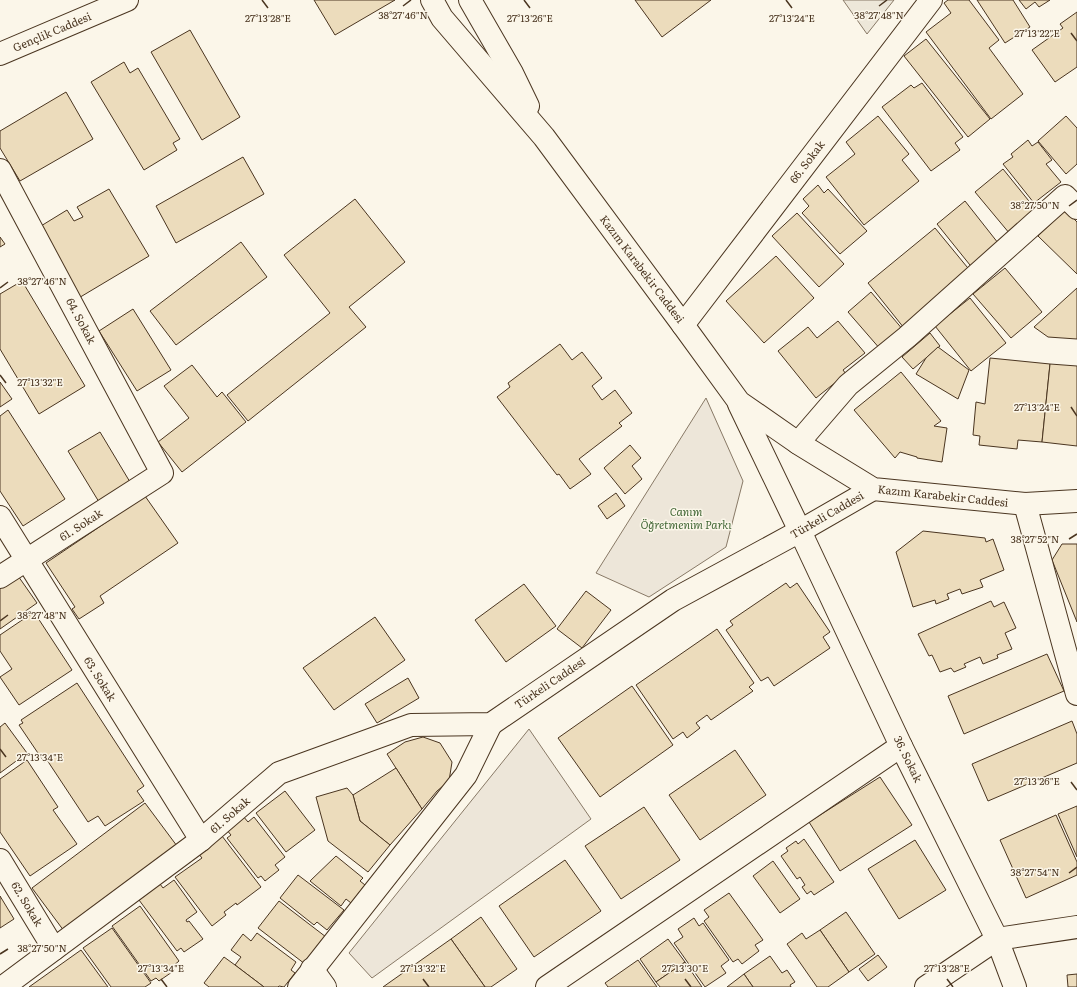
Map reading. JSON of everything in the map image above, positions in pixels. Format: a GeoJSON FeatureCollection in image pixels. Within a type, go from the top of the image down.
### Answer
{"type":"FeatureCollection","features":[{"type":"Feature","properties":{"kind":"street","name":"Gençlik Caddesi"},"geometry":{"type":"LineString","coordinates":[[0,54],[127,0]]}},
{"type":"Feature","properties":{"kind":"street","name":"Kazım Karabekir Caddesi"},"geometry":{"type":"LineString","coordinates":[[432,0],[442,18],[544,137],[739,402],[800,531]]}},
{"type":"Feature","properties":{"kind":"street","name":"Kazım Karabekir Caddesi"},"geometry":{"type":"LineString","coordinates":[[470,0],[512,73],[544,137]]}},
{"type":"Feature","properties":{"kind":"street","name":"66. Sokak"},"geometry":{"type":"LineString","coordinates":[[683,325],[931,0]]}},
{"type":"Feature","properties":{"kind":"street","name":"64. Sokak"},"geometry":{"type":"LineString","coordinates":[[0,170],[162,473]]}},
{"type":"Feature","properties":{"kind":"street"},"geometry":{"type":"LineString","coordinates":[[798,443],[848,385],[1073,197]]}},
{"type":"Feature","properties":{"kind":"street","name":"Kazım Karabekir Caddesi"},"geometry":{"type":"LineString","coordinates":[[739,402],[798,443],[873,489],[1025,504],[1077,501]]}},
{"type":"Feature","properties":{"kind":"street","name":"61. Sokak"},"geometry":{"type":"LineString","coordinates":[[0,577],[162,473]]}},
{"type":"Feature","properties":{"kind":"street","name":"Türkeli Caddesi"},"geometry":{"type":"LineString","coordinates":[[298,987],[466,775],[491,724],[673,600],[800,531],[873,489]]}},
{"type":"Feature","properties":{"kind":"street"},"geometry":{"type":"LineString","coordinates":[[1025,504],[1077,694]]}},
{"type":"Feature","properties":{"kind":"street","name":"63. Sokak"},"geometry":{"type":"LineString","coordinates":[[0,517],[201,840]]}},
{"type":"Feature","properties":{"kind":"street","name":"36. Sokak"},"geometry":{"type":"LineString","coordinates":[[800,531],[901,746],[997,938],[1015,987]]}},
{"type":"Feature","properties":{"kind":"street","name":"61. Sokak"},"geometry":{"type":"LineString","coordinates":[[6,986],[201,840],[279,773],[411,725],[491,724]]}},
{"type":"Feature","properties":{"kind":"street"},"geometry":{"type":"LineString","coordinates":[[547,987],[901,746]]}},
{"type":"Feature","properties":{"kind":"street","name":"62. Sokak"},"geometry":{"type":"LineString","coordinates":[[0,860],[54,949]]}},
{"type":"Feature","properties":{"kind":"street"},"geometry":{"type":"LineString","coordinates":[[926,987],[997,938],[1077,927]]}},
{"type":"Feature","properties":{"kind":"street"},"geometry":{"type":"LineString","coordinates":[[312,969],[325,987]]}},
{"type":"Feature","properties":{"kind":"green space","name":"Canım Öğretmenim Parkı"},"geometry":{"type":"Polygon","coordinates":[[[706,398],[743,481],[726,547],[649,597],[596,573],[706,398]]]}},
{"type":"Feature","properties":{"kind":"green space"},"geometry":{"type":"Polygon","coordinates":[[[529,729],[591,819],[372,978],[349,953],[529,729]]]}},
{"type":"Feature","properties":{"kind":"shaded area"},"geometry":{"type":"Polygon","coordinates":[[[843,0],[894,0],[867,34],[843,0]]]}},
{"type":"Feature","properties":{"kind":"building"},"geometry":{"type":"Polygon","coordinates":[[[314,0],[395,0],[335,35],[314,0]]]}},
{"type":"Feature","properties":{"kind":"building"},"geometry":{"type":"Polygon","coordinates":[[[635,0],[711,0],[662,37],[635,0]]]}},
{"type":"Feature","properties":{"kind":"building"},"geometry":{"type":"Polygon","coordinates":[[[948,0],[969,0],[999,40],[989,48],[1023,94],[991,119],[926,32],[951,13],[944,3],[948,0]]]}},
{"type":"Feature","properties":{"kind":"building"},"geometry":{"type":"Polygon","coordinates":[[[977,0],[1013,0],[1030,27],[1005,43],[977,0]]]}},
{"type":"Feature","properties":{"kind":"building"},"geometry":{"type":"Polygon","coordinates":[[[1019,0],[1050,0],[1039,7],[1035,2],[1026,9],[1019,0]]]}},
{"type":"Feature","properties":{"kind":"building"},"geometry":{"type":"Polygon","coordinates":[[[1077,12],[1077,67],[1055,82],[1032,50],[1063,28],[1060,24],[1077,12]]]}},
{"type":"Feature","properties":{"kind":"building"},"geometry":{"type":"Polygon","coordinates":[[[190,30],[240,117],[202,140],[151,52],[190,30]]]}},
{"type":"Feature","properties":{"kind":"building"},"geometry":{"type":"Polygon","coordinates":[[[926,39],[990,119],[968,137],[904,56],[926,39]]]}},
{"type":"Feature","properties":{"kind":"building"},"geometry":{"type":"Polygon","coordinates":[[[124,62],[130,73],[138,68],[180,139],[173,143],[177,150],[144,170],[91,82],[124,62]]]}},
{"type":"Feature","properties":{"kind":"building"},"geometry":{"type":"Polygon","coordinates":[[[922,83],[963,137],[955,143],[960,150],[931,171],[882,107],[911,85],[914,88],[922,83]]]}},
{"type":"Feature","properties":{"kind":"building"},"geometry":{"type":"Polygon","coordinates":[[[66,92],[93,139],[20,181],[0,148],[0,131],[66,92]]]}},
{"type":"Feature","properties":{"kind":"building"},"geometry":{"type":"Polygon","coordinates":[[[878,116],[909,154],[902,160],[919,181],[864,225],[826,177],[855,154],[846,142],[878,116]]]}},
{"type":"Feature","properties":{"kind":"building"},"geometry":{"type":"Polygon","coordinates":[[[1066,116],[1077,128],[1077,164],[1066,174],[1038,141],[1066,116]]]}},
{"type":"Feature","properties":{"kind":"building"},"geometry":{"type":"Polygon","coordinates":[[[1028,140],[1032,146],[1038,142],[1052,160],[1046,164],[1061,182],[1034,203],[1003,164],[1013,157],[1011,154],[1028,140]]]}},
{"type":"Feature","properties":{"kind":"building"},"geometry":{"type":"Polygon","coordinates":[[[243,157],[264,194],[176,243],[156,206],[243,157]]]}},
{"type":"Feature","properties":{"kind":"building"},"geometry":{"type":"Polygon","coordinates":[[[1003,169],[1037,211],[1010,234],[975,192],[1003,169]]]}},
{"type":"Feature","properties":{"kind":"building"},"geometry":{"type":"Polygon","coordinates":[[[818,185],[824,193],[828,189],[867,231],[840,254],[802,213],[809,206],[803,199],[818,185]]]}},
{"type":"Feature","properties":{"kind":"building"},"geometry":{"type":"Polygon","coordinates":[[[109,189],[149,256],[77,299],[36,229],[67,210],[74,221],[83,217],[77,207],[109,189]]]}},
{"type":"Feature","properties":{"kind":"building"},"geometry":{"type":"Polygon","coordinates":[[[355,199],[405,262],[349,307],[366,327],[248,421],[227,395],[330,313],[284,255],[355,199]]]}},
{"type":"Feature","properties":{"kind":"building"},"geometry":{"type":"Polygon","coordinates":[[[965,201],[1002,248],[974,270],[937,224],[965,201]]]}},
{"type":"Feature","properties":{"kind":"building"},"geometry":{"type":"Polygon","coordinates":[[[1065,210],[1077,222],[1077,274],[1038,236],[1065,210]]]}},
{"type":"Feature","properties":{"kind":"building"},"geometry":{"type":"Polygon","coordinates":[[[797,213],[844,264],[819,287],[772,236],[797,213]]]}},
{"type":"Feature","properties":{"kind":"building"},"geometry":{"type":"Polygon","coordinates":[[[935,228],[972,273],[904,328],[868,283],[935,228]]]}},
{"type":"Feature","properties":{"kind":"building"},"geometry":{"type":"Polygon","coordinates":[[[0,237],[5,244],[0,247],[0,237]]]}},
{"type":"Feature","properties":{"kind":"building"},"geometry":{"type":"Polygon","coordinates":[[[241,242],[267,277],[176,345],[150,311],[241,242]]]}},
{"type":"Feature","properties":{"kind":"building"},"geometry":{"type":"Polygon","coordinates":[[[776,256],[814,298],[764,343],[726,301],[776,256]]]}},
{"type":"Feature","properties":{"kind":"building"},"geometry":{"type":"Polygon","coordinates":[[[1005,268],[1042,312],[1011,338],[973,294],[1005,268]]]}},
{"type":"Feature","properties":{"kind":"building"},"geometry":{"type":"Polygon","coordinates":[[[22,281],[85,386],[39,414],[0,349],[0,294],[22,281]]]}},
{"type":"Feature","properties":{"kind":"building"},"geometry":{"type":"Polygon","coordinates":[[[1077,288],[1077,339],[1048,337],[1034,327],[1077,288]]]}},
{"type":"Feature","properties":{"kind":"building"},"geometry":{"type":"Polygon","coordinates":[[[871,292],[904,331],[881,350],[848,312],[871,292]]]}},
{"type":"Feature","properties":{"kind":"building"},"geometry":{"type":"Polygon","coordinates":[[[970,298],[1006,343],[971,371],[935,326],[970,298]]]}},
{"type":"Feature","properties":{"kind":"building"},"geometry":{"type":"Polygon","coordinates":[[[133,309],[171,370],[137,391],[99,331],[133,309]]]}},
{"type":"Feature","properties":{"kind":"building"},"geometry":{"type":"Polygon","coordinates":[[[838,321],[865,353],[843,370],[846,374],[816,398],[778,351],[808,327],[817,338],[838,321]]]}},
{"type":"Feature","properties":{"kind":"building"},"geometry":{"type":"Polygon","coordinates":[[[930,333],[940,346],[913,369],[902,357],[930,333]]]}},
{"type":"Feature","properties":{"kind":"building"},"geometry":{"type":"Polygon","coordinates":[[[560,344],[572,360],[582,352],[602,378],[592,386],[602,400],[615,390],[632,413],[619,423],[622,426],[579,459],[591,474],[570,489],[559,474],[557,475],[497,397],[510,387],[508,383],[560,344]]]}},
{"type":"Feature","properties":{"kind":"building"},"geometry":{"type":"Polygon","coordinates":[[[938,347],[969,370],[958,399],[916,374],[926,358],[938,347]]]}},
{"type":"Feature","properties":{"kind":"building"},"geometry":{"type":"Polygon","coordinates":[[[990,358],[1050,364],[1042,442],[1018,440],[1017,449],[979,445],[980,436],[973,435],[976,402],[985,404],[990,358]]]}},
{"type":"Feature","properties":{"kind":"building"},"geometry":{"type":"Polygon","coordinates":[[[1050,364],[1077,366],[1077,446],[1042,442],[1050,364]]]}},
{"type":"Feature","properties":{"kind":"building"},"geometry":{"type":"Polygon","coordinates":[[[192,365],[217,397],[222,392],[246,422],[182,472],[158,442],[189,418],[164,386],[192,365]]]}},
{"type":"Feature","properties":{"kind":"building"},"geometry":{"type":"Polygon","coordinates":[[[901,372],[941,421],[934,426],[947,428],[942,462],[917,458],[900,452],[895,458],[854,410],[901,372]]]}},
{"type":"Feature","properties":{"kind":"building"},"geometry":{"type":"Polygon","coordinates":[[[0,382],[12,399],[0,407],[0,382]]]}},
{"type":"Feature","properties":{"kind":"building"},"geometry":{"type":"Polygon","coordinates":[[[8,410],[65,499],[23,526],[0,491],[0,416],[8,410]]]}},
{"type":"Feature","properties":{"kind":"building"},"geometry":{"type":"Polygon","coordinates":[[[100,432],[130,482],[99,502],[68,451],[100,432]]]}},
{"type":"Feature","properties":{"kind":"building"},"geometry":{"type":"Polygon","coordinates":[[[630,445],[641,458],[632,466],[642,479],[625,494],[604,468],[630,445]]]}},
{"type":"Feature","properties":{"kind":"building"},"geometry":{"type":"Polygon","coordinates":[[[616,493],[625,506],[607,519],[598,506],[616,493]]]}},
{"type":"Feature","properties":{"kind":"building"},"geometry":{"type":"Polygon","coordinates":[[[145,496],[178,543],[100,596],[104,603],[79,619],[72,609],[75,607],[46,563],[145,496]]]}},
{"type":"Feature","properties":{"kind":"building"},"geometry":{"type":"Polygon","coordinates":[[[923,531],[985,538],[986,542],[993,539],[1004,570],[980,580],[983,587],[962,594],[960,589],[947,594],[949,599],[936,604],[935,600],[913,607],[896,552],[923,531]]]}},
{"type":"Feature","properties":{"kind":"building"},"geometry":{"type":"Polygon","coordinates":[[[1062,544],[1077,544],[1077,622],[1052,560],[1062,544]]]}},
{"type":"Feature","properties":{"kind":"building"},"geometry":{"type":"Polygon","coordinates":[[[16,573],[37,603],[0,629],[0,584],[16,573]]]}},
{"type":"Feature","properties":{"kind":"building"},"geometry":{"type":"Polygon","coordinates":[[[786,583],[790,588],[797,583],[830,632],[823,637],[830,648],[774,686],[768,677],[761,681],[726,630],[733,625],[730,621],[786,583]]]}},
{"type":"Feature","properties":{"kind":"building"},"geometry":{"type":"Polygon","coordinates":[[[524,584],[556,626],[506,662],[475,620],[524,584]]]}},
{"type":"Feature","properties":{"kind":"building"},"geometry":{"type":"Polygon","coordinates":[[[586,591],[611,610],[582,648],[557,629],[586,591]]]}},
{"type":"Feature","properties":{"kind":"building"},"geometry":{"type":"Polygon","coordinates":[[[991,601],[994,607],[1004,602],[1016,628],[1005,633],[1012,649],[997,655],[998,658],[983,664],[980,657],[964,664],[966,667],[954,672],[951,668],[940,672],[932,655],[929,656],[918,634],[991,601]]]}},
{"type":"Feature","properties":{"kind":"building"},"geometry":{"type":"Polygon","coordinates":[[[34,612],[72,670],[19,705],[0,677],[12,669],[0,651],[0,635],[34,612]]]}},
{"type":"Feature","properties":{"kind":"building"},"geometry":{"type":"Polygon","coordinates":[[[375,617],[405,660],[334,710],[303,668],[375,617]]]}},
{"type":"Feature","properties":{"kind":"building"},"geometry":{"type":"Polygon","coordinates":[[[717,629],[754,683],[749,687],[753,691],[711,720],[707,715],[696,723],[700,728],[687,738],[683,732],[673,739],[636,685],[717,629]]]}},
{"type":"Feature","properties":{"kind":"building"},"geometry":{"type":"Polygon","coordinates":[[[1047,654],[1064,691],[964,734],[948,696],[1047,654]]]}},
{"type":"Feature","properties":{"kind":"building"},"geometry":{"type":"Polygon","coordinates":[[[408,678],[419,698],[377,723],[365,704],[408,678]]]}},
{"type":"Feature","properties":{"kind":"building"},"geometry":{"type":"Polygon","coordinates":[[[77,683],[144,786],[137,791],[144,801],[105,826],[98,816],[88,822],[47,760],[44,762],[19,725],[23,723],[21,720],[77,683]]]}},
{"type":"Feature","properties":{"kind":"building"},"geometry":{"type":"Polygon","coordinates":[[[632,686],[673,745],[600,797],[558,738],[632,686]]]}},
{"type":"Feature","properties":{"kind":"building"},"geometry":{"type":"Polygon","coordinates":[[[1072,721],[1077,734],[1077,763],[988,801],[972,764],[1072,721]]]}},
{"type":"Feature","properties":{"kind":"building"},"geometry":{"type":"Polygon","coordinates":[[[5,723],[27,753],[0,773],[0,727],[5,723]]]}},
{"type":"Feature","properties":{"kind":"building"},"geometry":{"type":"Polygon","coordinates":[[[423,737],[440,743],[452,762],[449,781],[437,791],[422,809],[387,754],[405,742],[423,737]]]}},
{"type":"Feature","properties":{"kind":"building"},"geometry":{"type":"Polygon","coordinates":[[[735,750],[766,795],[700,840],[669,795],[735,750]]]}},
{"type":"Feature","properties":{"kind":"building"},"geometry":{"type":"Polygon","coordinates":[[[27,760],[58,807],[53,810],[77,844],[30,876],[0,832],[0,779],[27,760]]]}},
{"type":"Feature","properties":{"kind":"building"},"geometry":{"type":"Polygon","coordinates":[[[396,768],[422,809],[390,845],[360,821],[353,795],[396,768]]]}},
{"type":"Feature","properties":{"kind":"building"},"geometry":{"type":"Polygon","coordinates":[[[880,777],[912,825],[840,871],[809,822],[880,777]]]}},
{"type":"Feature","properties":{"kind":"building"},"geometry":{"type":"Polygon","coordinates":[[[347,788],[353,795],[360,821],[390,845],[368,872],[328,841],[316,797],[347,788]]]}},
{"type":"Feature","properties":{"kind":"building"},"geometry":{"type":"Polygon","coordinates":[[[285,791],[315,830],[286,852],[256,813],[285,791]]]}},
{"type":"Feature","properties":{"kind":"building"},"geometry":{"type":"Polygon","coordinates":[[[145,803],[180,850],[67,935],[32,888],[145,803]]]}},
{"type":"Feature","properties":{"kind":"building"},"geometry":{"type":"Polygon","coordinates":[[[1077,806],[1077,857],[1058,814],[1077,806]]]}},
{"type":"Feature","properties":{"kind":"building"},"geometry":{"type":"Polygon","coordinates":[[[644,807],[680,860],[621,899],[585,846],[644,807]]]}},
{"type":"Feature","properties":{"kind":"building"},"geometry":{"type":"Polygon","coordinates":[[[1056,815],[1077,862],[1077,875],[1026,898],[1000,840],[1056,815]]]}},
{"type":"Feature","properties":{"kind":"building"},"geometry":{"type":"Polygon","coordinates":[[[243,816],[248,822],[254,817],[285,857],[275,865],[279,870],[265,881],[261,876],[258,878],[227,838],[231,835],[226,829],[243,816]]]}},
{"type":"Feature","properties":{"kind":"building"},"geometry":{"type":"Polygon","coordinates":[[[222,836],[261,887],[237,905],[236,903],[224,912],[226,915],[212,926],[175,877],[202,858],[198,853],[222,836]]]}},
{"type":"Feature","properties":{"kind":"building"},"geometry":{"type":"Polygon","coordinates":[[[804,839],[834,882],[814,895],[811,891],[807,894],[802,887],[805,885],[800,877],[797,879],[781,856],[788,851],[786,848],[796,841],[798,844],[804,839]]]}},
{"type":"Feature","properties":{"kind":"building"},"geometry":{"type":"Polygon","coordinates":[[[915,840],[946,890],[899,919],[868,869],[915,840]]]}},
{"type":"Feature","properties":{"kind":"building"},"geometry":{"type":"Polygon","coordinates":[[[336,856],[363,878],[360,881],[365,885],[351,903],[346,899],[341,906],[310,881],[336,856]]]}},
{"type":"Feature","properties":{"kind":"building"},"geometry":{"type":"Polygon","coordinates":[[[565,860],[601,911],[534,957],[499,906],[565,860]]]}},
{"type":"Feature","properties":{"kind":"building"},"geometry":{"type":"Polygon","coordinates":[[[773,861],[800,899],[780,913],[753,876],[773,861]]]}},
{"type":"Feature","properties":{"kind":"building"},"geometry":{"type":"Polygon","coordinates":[[[298,875],[344,910],[327,930],[317,922],[314,925],[280,898],[298,875]]]}},
{"type":"Feature","properties":{"kind":"building"},"geometry":{"type":"Polygon","coordinates":[[[174,880],[197,912],[186,920],[187,922],[189,921],[203,939],[184,952],[181,948],[177,951],[139,900],[160,884],[163,888],[174,880]]]}},
{"type":"Feature","properties":{"kind":"building"},"geometry":{"type":"Polygon","coordinates":[[[729,893],[763,940],[755,945],[759,951],[742,964],[738,959],[733,962],[704,921],[709,917],[704,910],[729,893]]]}},
{"type":"Feature","properties":{"kind":"building"},"geometry":{"type":"Polygon","coordinates":[[[0,896],[14,919],[0,928],[0,896]]]}},
{"type":"Feature","properties":{"kind":"building"},"geometry":{"type":"Polygon","coordinates":[[[279,901],[326,937],[305,964],[258,928],[279,901]]]}},
{"type":"Feature","properties":{"kind":"building"},"geometry":{"type":"Polygon","coordinates":[[[140,906],[179,961],[172,967],[175,970],[159,981],[156,978],[151,981],[112,926],[140,906]]]}},
{"type":"Feature","properties":{"kind":"building"},"geometry":{"type":"Polygon","coordinates":[[[846,912],[875,954],[849,972],[820,930],[846,912]]]}},
{"type":"Feature","properties":{"kind":"building"},"geometry":{"type":"Polygon","coordinates":[[[481,917],[517,969],[491,987],[485,987],[451,939],[481,917]]]}},
{"type":"Feature","properties":{"kind":"building"},"geometry":{"type":"Polygon","coordinates":[[[694,918],[699,926],[703,923],[729,960],[721,966],[726,973],[705,987],[674,943],[683,937],[678,929],[694,918]]]}},
{"type":"Feature","properties":{"kind":"building"},"geometry":{"type":"Polygon","coordinates":[[[112,928],[151,983],[145,987],[111,987],[83,948],[112,928]]]}},
{"type":"Feature","properties":{"kind":"building"},"geometry":{"type":"Polygon","coordinates":[[[820,930],[849,972],[828,987],[817,987],[787,944],[802,933],[806,939],[820,930]]]}},
{"type":"Feature","properties":{"kind":"building"},"geometry":{"type":"Polygon","coordinates":[[[257,933],[296,962],[291,970],[295,973],[284,987],[264,987],[235,965],[241,957],[231,950],[243,934],[251,941],[257,933]]]}},
{"type":"Feature","properties":{"kind":"building"},"geometry":{"type":"Polygon","coordinates":[[[451,939],[485,987],[383,987],[451,939]]]}},
{"type":"Feature","properties":{"kind":"building"},"geometry":{"type":"Polygon","coordinates":[[[668,939],[685,962],[656,982],[640,959],[668,939]]]}},
{"type":"Feature","properties":{"kind":"building"},"geometry":{"type":"Polygon","coordinates":[[[81,950],[108,987],[29,987],[81,950]]]}},
{"type":"Feature","properties":{"kind":"building"},"geometry":{"type":"Polygon","coordinates":[[[878,955],[887,967],[868,981],[859,969],[878,955]]]}},
{"type":"Feature","properties":{"kind":"building"},"geometry":{"type":"Polygon","coordinates":[[[770,956],[782,973],[787,970],[795,982],[790,985],[791,987],[753,987],[744,974],[770,956]]]}},
{"type":"Feature","properties":{"kind":"building"},"geometry":{"type":"Polygon","coordinates":[[[224,957],[264,987],[209,987],[204,983],[224,957]]]}},
{"type":"Feature","properties":{"kind":"building"},"geometry":{"type":"Polygon","coordinates":[[[638,960],[657,987],[608,987],[605,983],[638,960]]]}},
{"type":"Feature","properties":{"kind":"building"},"geometry":{"type":"Polygon","coordinates":[[[685,962],[702,987],[660,987],[656,982],[685,962]]]}},
{"type":"Feature","properties":{"kind":"building"},"geometry":{"type":"Polygon","coordinates":[[[744,974],[753,987],[727,987],[744,974]]]}},
{"type":"Feature","properties":{"kind":"building"},"geometry":{"type":"Polygon","coordinates":[[[1077,974],[1077,987],[1068,987],[1067,975],[1077,974]]]}}]}
